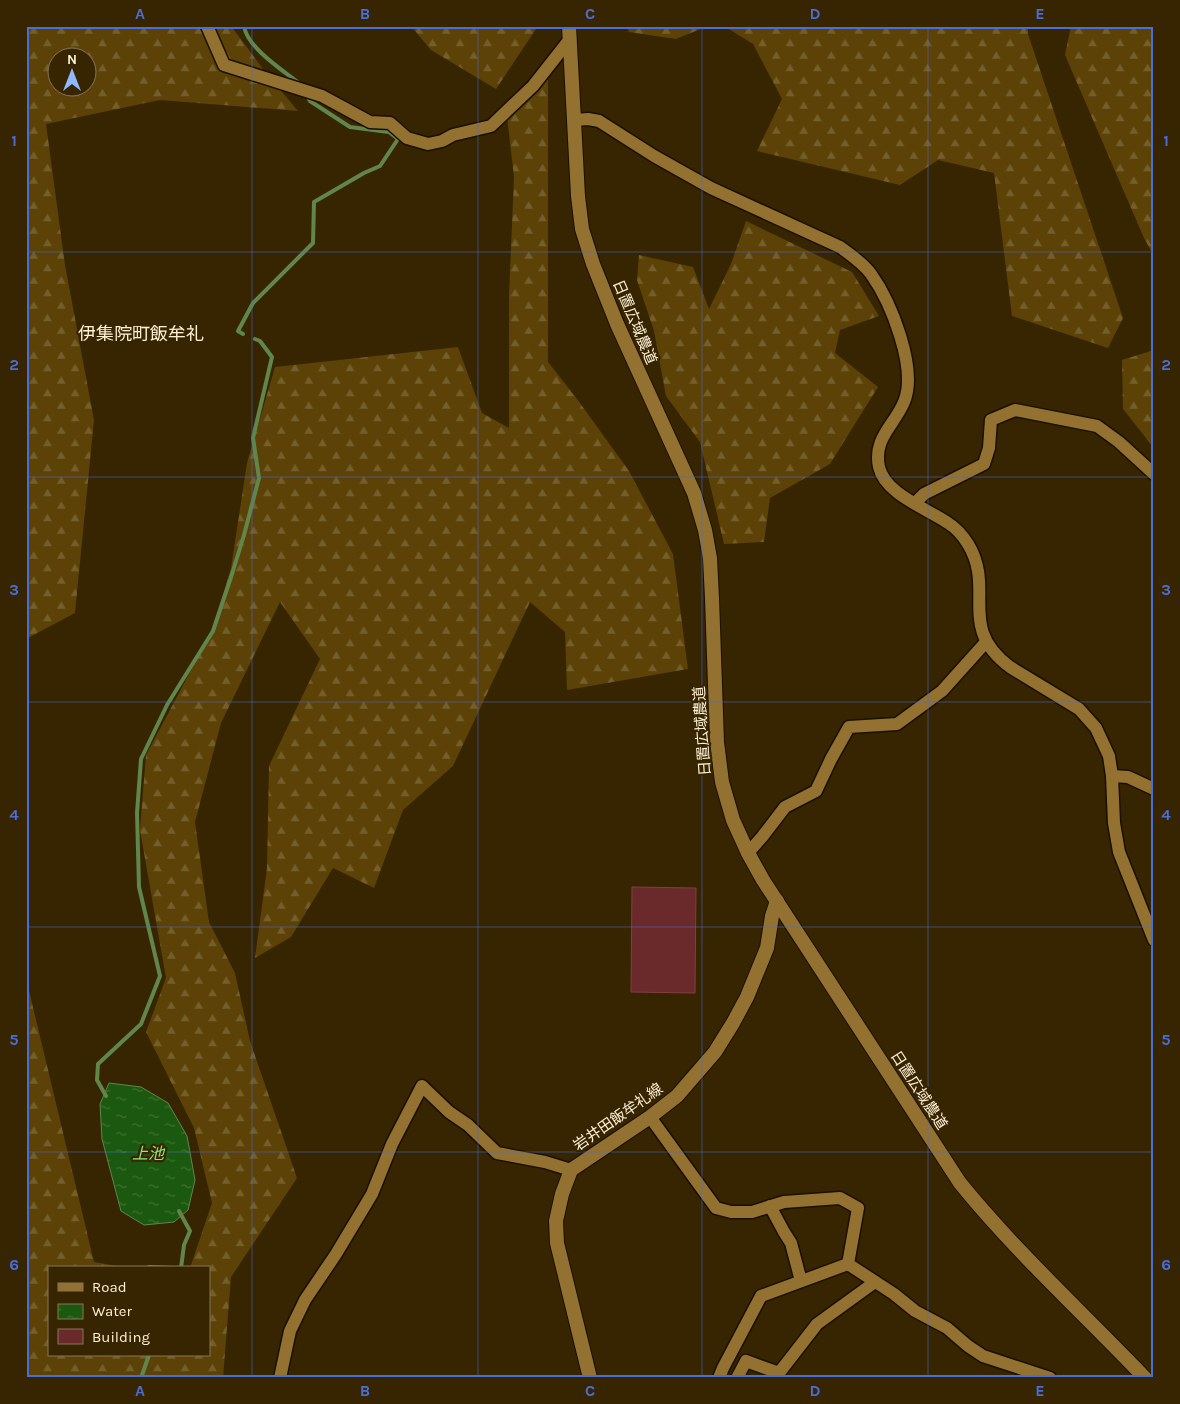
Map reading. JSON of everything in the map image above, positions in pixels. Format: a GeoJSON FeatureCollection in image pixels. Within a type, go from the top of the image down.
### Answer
{"type":"FeatureCollection","features":[{"type":"Feature","properties":{"kind":"street"},"geometry":{"type":"LineString","coordinates":[[207,26],[224,65],[322,96],[370,122],[390,123],[407,138],[428,144],[442,141],[453,135],[491,126],[533,86],[570,33]]}},
{"type":"Feature","properties":{"kind":"street","name":"日置広域農道"},"geometry":{"type":"LineString","coordinates":[[570,33],[578,196],[582,229],[617,324],[694,493],[705,530],[710,558],[716,742],[722,782],[733,820],[763,880],[960,1183],[981,1209],[1032,1264],[1140,1377]]}},
{"type":"Feature","properties":{"kind":"street"},"geometry":{"type":"LineString","coordinates":[[575,120],[588,119],[599,121],[654,156],[711,188],[840,247],[856,258],[870,272],[895,320],[908,377],[904,402],[882,437],[879,446],[880,470],[885,480],[896,492],[948,523],[960,533],[974,554],[978,567],[980,626],[986,642],[999,660],[1079,709],[1096,728],[1109,756],[1112,776],[1114,823],[1119,852],[1154,940]]}},
{"type":"Feature","properties":{"kind":"street"},"geometry":{"type":"LineString","coordinates":[[915,503],[924,494],[984,464],[989,448],[991,420],[1016,410],[1097,426],[1119,442],[1154,474]]}},
{"type":"Feature","properties":{"kind":"street"},"geometry":{"type":"LineString","coordinates":[[748,853],[785,807],[816,792],[848,727],[897,724],[942,691],[986,642]]}},
{"type":"Feature","properties":{"kind":"street"},"geometry":{"type":"LineString","coordinates":[[1112,776],[1128,777],[1154,789]]}},
{"type":"Feature","properties":{"kind":"street","name":"岩井田飯牟礼線"},"geometry":{"type":"LineString","coordinates":[[590,1378],[557,1243],[556,1221],[562,1194],[571,1170],[650,1117],[677,1096],[715,1052],[734,1023],[747,997],[767,948],[772,916],[777,901]]}},
{"type":"Feature","properties":{"kind":"street"},"geometry":{"type":"LineString","coordinates":[[280,1378],[290,1331],[305,1300],[336,1254],[372,1194],[392,1144],[422,1086],[449,1112],[468,1125],[498,1153],[571,1170]]}},
{"type":"Feature","properties":{"kind":"street"},"geometry":{"type":"LineString","coordinates":[[650,1117],[716,1208],[731,1212],[752,1212],[784,1202],[840,1198],[858,1208],[848,1264]]}},
{"type":"Feature","properties":{"kind":"street"},"geometry":{"type":"LineString","coordinates":[[770,1206],[791,1243],[801,1281]]}},
{"type":"Feature","properties":{"kind":"street"},"geometry":{"type":"LineString","coordinates":[[720,1378],[723,1368],[761,1296],[848,1264]]}},
{"type":"Feature","properties":{"kind":"street"},"geometry":{"type":"LineString","coordinates":[[848,1264],[894,1294],[915,1311],[946,1328],[983,1356],[1050,1378]]}},
{"type":"Feature","properties":{"kind":"street"},"geometry":{"type":"LineString","coordinates":[[737,1378],[746,1361],[779,1373],[816,1324],[874,1282]]}},
{"type":"Feature","properties":{"kind":"green space"},"geometry":{"type":"Polygon","coordinates":[[[26,26],[231,26],[298,111],[160,100],[46,124],[65,265],[94,420],[75,613],[26,639],[26,26]]]}},
{"type":"Feature","properties":{"kind":"green space"},"geometry":{"type":"Polygon","coordinates":[[[411,26],[538,26],[496,89],[431,50],[411,26]]]}},
{"type":"Feature","properties":{"kind":"green space"},"geometry":{"type":"Polygon","coordinates":[[[627,26],[708,26],[676,39],[629,32],[627,26]]]}},
{"type":"Feature","properties":{"kind":"green space"},"geometry":{"type":"Polygon","coordinates":[[[724,26],[1028,26],[1028,34],[1123,318],[1108,348],[1012,316],[994,173],[938,160],[900,185],[757,151],[782,99],[753,44],[724,26]]]}},
{"type":"Feature","properties":{"kind":"green space"},"geometry":{"type":"Polygon","coordinates":[[[1071,26],[1154,26],[1154,256],[1144,238],[1065,55],[1071,26]]]}},
{"type":"Feature","properties":{"kind":"green space"},"geometry":{"type":"Polygon","coordinates":[[[548,78],[548,362],[629,471],[673,554],[688,669],[567,690],[565,632],[530,602],[453,766],[403,810],[374,888],[333,868],[291,937],[255,958],[267,868],[269,766],[320,659],[280,602],[221,723],[195,822],[209,922],[235,973],[250,1041],[297,1178],[231,1277],[223,1378],[26,1378],[26,978],[94,1262],[117,1266],[48,1266],[48,1356],[210,1356],[210,1266],[191,1266],[212,1203],[194,1128],[146,1032],[166,978],[140,830],[146,755],[213,629],[231,568],[247,463],[275,367],[458,347],[482,413],[509,428],[509,296],[514,177],[507,116],[548,78]]]}},
{"type":"Feature","properties":{"kind":"green space"},"geometry":{"type":"Polygon","coordinates":[[[746,221],[852,272],[879,316],[840,330],[835,353],[878,387],[830,464],[770,498],[764,542],[724,544],[700,442],[666,396],[654,331],[637,280],[639,255],[693,267],[709,309],[731,264],[746,221]]]}},
{"type":"Feature","properties":{"kind":"green space"},"geometry":{"type":"Polygon","coordinates":[[[1154,350],[1154,448],[1123,409],[1122,360],[1154,350]]]}},
{"type":"Feature","properties":{"kind":"water","name":"上池"},"geometry":{"type":"Polygon","coordinates":[[[109,1083],[141,1087],[168,1103],[187,1136],[195,1180],[188,1210],[174,1222],[144,1225],[121,1211],[102,1139],[100,1104],[109,1083]]]}},
{"type":"Feature","properties":{"kind":"building"},"geometry":{"type":"Polygon","coordinates":[[[632,887],[696,888],[695,993],[631,992],[632,887]]]}},
{"type":"Feature","properties":{"kind":"waterway"},"geometry":{"type":"LineString","coordinates":[[244,26],[252,43],[259,51],[300,84]]}},
{"type":"Feature","properties":{"kind":"waterway"},"geometry":{"type":"LineString","coordinates":[[243,334],[238,331],[253,303],[313,243],[314,202],[364,173],[380,166],[398,139],[389,132],[350,127],[310,101],[306,94]]}},
{"type":"Feature","properties":{"kind":"waterway"},"geometry":{"type":"LineString","coordinates":[[106,1096],[97,1080],[98,1064],[141,1024],[160,976],[139,887],[137,813],[141,759],[167,705],[213,631],[244,535],[259,478],[253,438],[272,357],[260,341],[255,339]]}},
{"type":"Feature","properties":{"kind":"waterway"},"geometry":{"type":"LineString","coordinates":[[179,1211],[190,1231],[184,1245],[181,1266]]}},
{"type":"Feature","properties":{"kind":"waterway"},"geometry":{"type":"LineString","coordinates":[[141,1378],[149,1356]]}},
{"type":"Feature","properties":{"kind":"district","name":"伊集院町飯牟礼"},"geometry":{"type":"Point","coordinates":[141,334]}}]}
